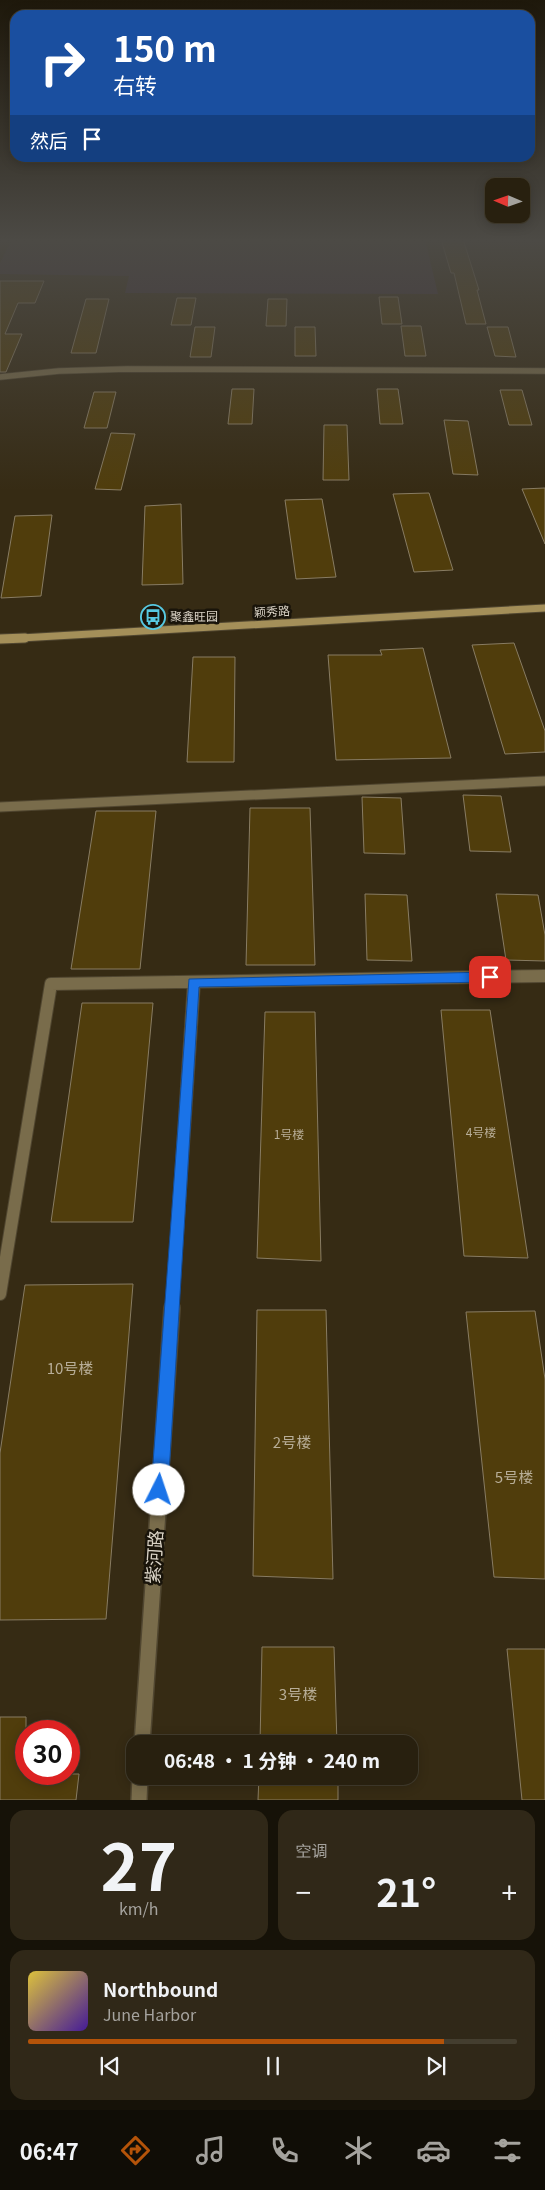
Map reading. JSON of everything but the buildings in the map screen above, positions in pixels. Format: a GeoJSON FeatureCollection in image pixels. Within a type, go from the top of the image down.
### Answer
{"type":"FeatureCollection","features":[{"type":"Feature","properties":{"kind":"main road","name":"颖秀路"},"geometry":{"type":"LineString","coordinates":[[0,639],[545,608]]}},
{"type":"Feature","properties":{"kind":"street"},"geometry":{"type":"LineString","coordinates":[[0,377],[59,371],[127,369],[545,371]]}},
{"type":"Feature","properties":{"kind":"street"},"geometry":{"type":"LineString","coordinates":[[0,807],[545,781]]}},
{"type":"Feature","properties":{"kind":"street"},"geometry":{"type":"LineString","coordinates":[[0,1294],[51,984],[545,976]]}},
{"type":"Feature","properties":{"kind":"street","name":"紫河路"},"geometry":{"type":"LineString","coordinates":[[143,1735],[194,982]]}},
{"type":"Feature","properties":{"kind":"street"},"geometry":{"type":"LineString","coordinates":[[138,1800],[139,1785]]}},
{"type":"Feature","properties":{"kind":"place","name":"聚鑫旺园"},"geometry":{"type":"Point","coordinates":[153,617]}},
{"type":"Feature","properties":{"kind":"route"},"geometry":{"type":"LineString","coordinates":[[159,1490],[194,982],[490,977]]}}]}
